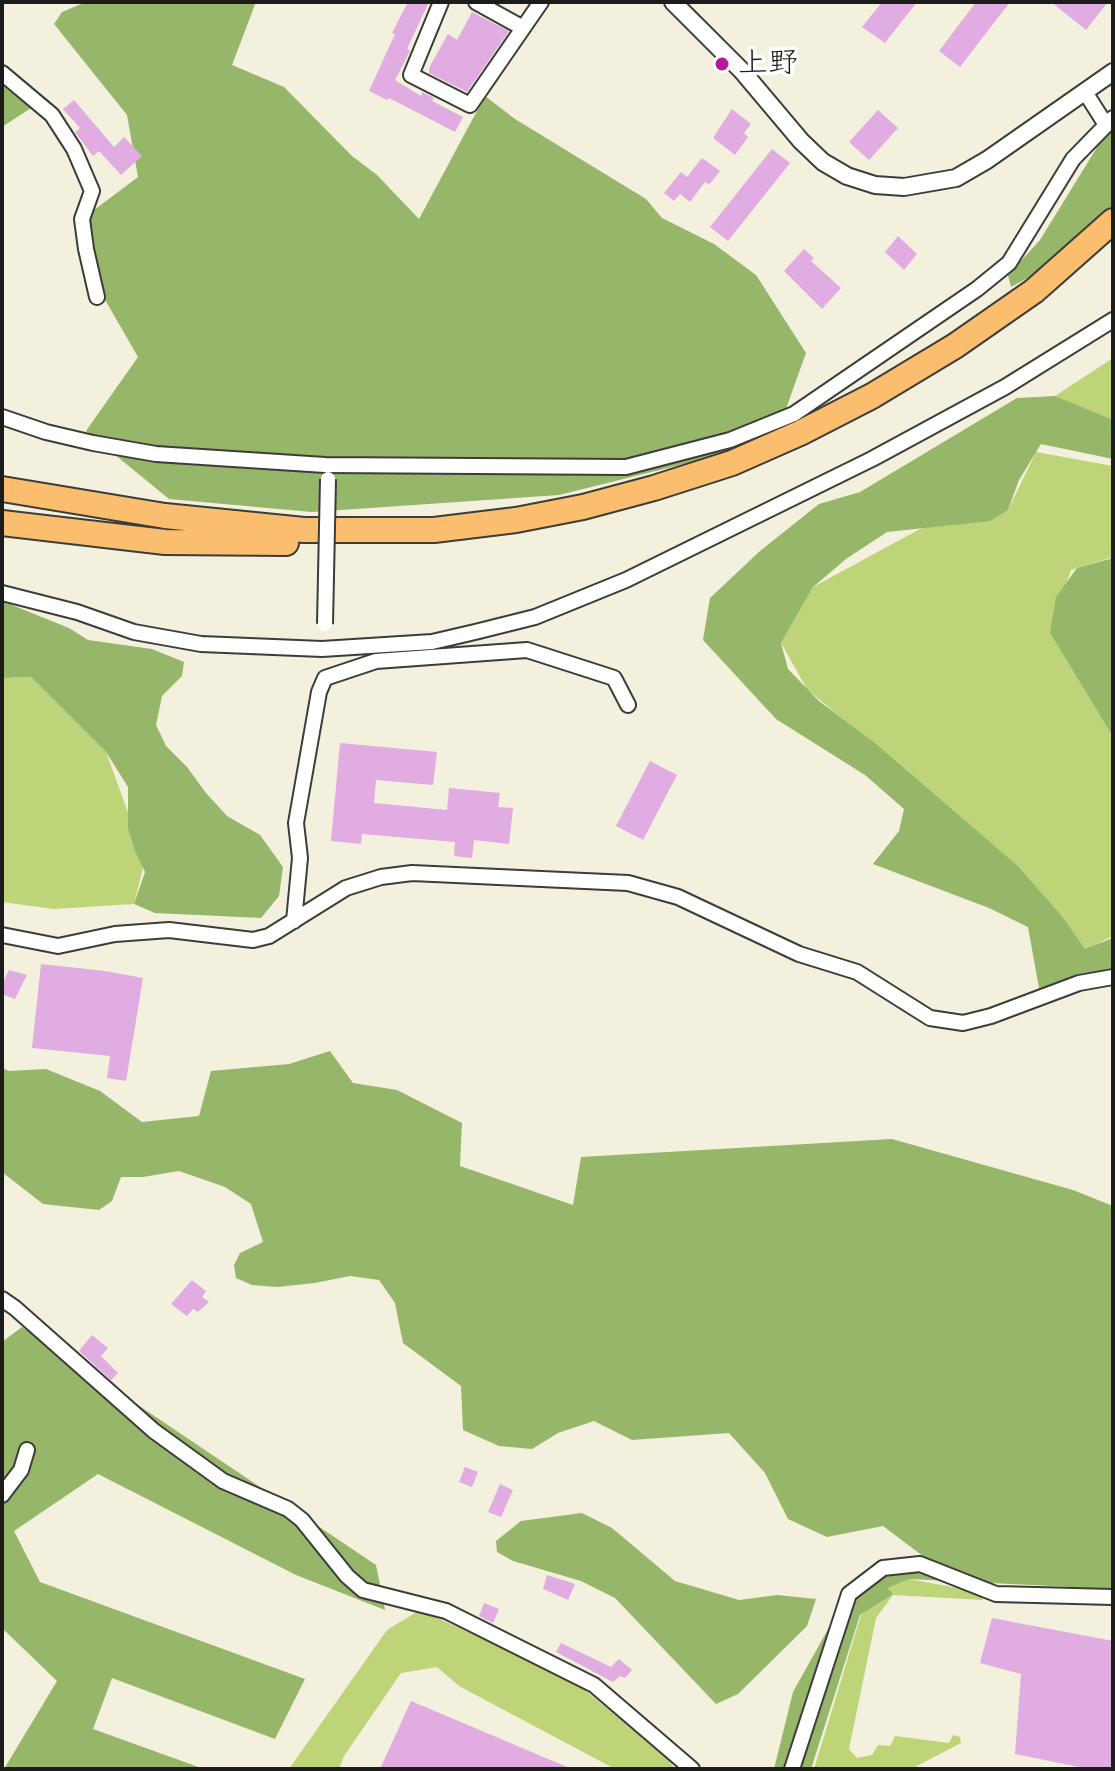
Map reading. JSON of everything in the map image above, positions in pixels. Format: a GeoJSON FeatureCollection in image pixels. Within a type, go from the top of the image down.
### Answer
{"type":"FeatureCollection","features":[{"type":"Feature","properties":{"kind":"highway"},"geometry":{"type":"LineString","coordinates":[[2,489],[165,516],[304,530],[434,530],[516,520],[583,507],[732,463],[872,396],[955,346],[1034,291],[1113,221]]}},
{"type":"Feature","properties":{"kind":"highway"},"geometry":{"type":"LineString","coordinates":[[2,523],[165,542],[368,544],[437,540],[518,530],[640,501],[735,471],[876,405],[957,356],[1039,298],[1113,232]]}},
{"type":"Feature","properties":{"kind":"highway"},"geometry":{"type":"LineString","coordinates":[[2,500],[162,528],[304,543]]}},
{"type":"Feature","properties":{"kind":"street"},"geometry":{"type":"LineString","coordinates":[[441,2],[411,75],[470,105],[541,2]]}},
{"type":"Feature","properties":{"kind":"street"},"geometry":{"type":"LineString","coordinates":[[476,2],[523,28]]}},
{"type":"Feature","properties":{"kind":"street"},"geometry":{"type":"LineString","coordinates":[[673,2],[742,71],[801,141],[823,162],[847,176],[875,185],[904,187],[956,178],[987,160],[1113,72]]}},
{"type":"Feature","properties":{"kind":"street"},"geometry":{"type":"LineString","coordinates":[[2,73],[52,115],[74,149],[92,191],[82,219],[97,297]]}},
{"type":"Feature","properties":{"kind":"street"},"geometry":{"type":"LineString","coordinates":[[2,417],[58,435],[156,454],[326,472],[626,467],[730,440],[794,414],[977,289],[1009,263],[1073,159],[1110,122],[1085,92]]}},
{"type":"Feature","properties":{"kind":"street"},"geometry":{"type":"LineString","coordinates":[[2,593],[77,612],[134,632],[201,644],[322,649],[432,642],[535,617],[626,580],[872,459],[1005,387],[1113,320]]}},
{"type":"Feature","properties":{"kind":"street"},"geometry":{"type":"LineString","coordinates":[[322,649],[325,624],[326,472]]}},
{"type":"Feature","properties":{"kind":"street"},"geometry":{"type":"LineString","coordinates":[[374,644],[376,661]]}},
{"type":"Feature","properties":{"kind":"street"},"geometry":{"type":"LineString","coordinates":[[294,921],[300,858],[296,823],[319,692],[325,678],[376,661],[527,650],[614,678],[628,705]]}},
{"type":"Feature","properties":{"kind":"street"},"geometry":{"type":"LineString","coordinates":[[2,935],[58,946],[115,934],[169,930],[253,940],[269,936],[346,888],[381,877],[412,873],[628,883],[678,897],[799,954],[857,972],[930,1018],[963,1023],[991,1016],[1079,983],[1113,977]]}},
{"type":"Feature","properties":{"kind":"street"},"geometry":{"type":"LineString","coordinates":[[2,1299],[154,1431],[223,1481],[288,1509],[302,1520],[347,1576],[363,1590],[446,1611],[594,1685],[692,1769]]}},
{"type":"Feature","properties":{"kind":"street"},"geometry":{"type":"LineString","coordinates":[[2,1495],[21,1470],[27,1450]]}},
{"type":"Feature","properties":{"kind":"street"},"geometry":{"type":"LineString","coordinates":[[792,1769],[849,1594],[883,1568],[920,1564],[996,1594],[1113,1597]]}},
{"type":"Feature","properties":{"kind":"green space"},"geometry":{"type":"Polygon","coordinates":[[[86,2],[256,2],[232,65],[284,87],[419,219],[485,96],[515,119],[646,199],[662,218],[714,244],[756,275],[806,353],[782,420],[724,454],[559,495],[312,512],[169,499],[86,431],[138,357],[100,291],[82,219],[138,177],[127,115],[54,24],[62,12],[86,2]]]}},
{"type":"Feature","properties":{"kind":"green space"},"geometry":{"type":"Polygon","coordinates":[[[2,83],[34,106],[2,127],[2,83]]]}},
{"type":"Feature","properties":{"kind":"green space"},"geometry":{"type":"Polygon","coordinates":[[[1113,130],[1113,205],[1044,269],[1011,287],[1008,275],[1040,240],[1104,136],[1113,130]]]}},
{"type":"Feature","properties":{"kind":"green space"},"geometry":{"type":"Polygon","coordinates":[[[1113,358],[1113,423],[1055,396],[1113,358]]]}},
{"type":"Feature","properties":{"kind":"green space"},"geometry":{"type":"Polygon","coordinates":[[[1055,396],[1113,420],[1113,459],[1041,444],[1019,480],[1008,510],[990,521],[887,532],[846,559],[813,587],[781,643],[788,669],[819,701],[876,744],[1019,867],[1062,916],[1085,949],[1113,938],[1113,977],[1039,988],[1028,927],[989,908],[873,864],[899,831],[904,809],[865,775],[776,719],[703,640],[710,598],[760,551],[819,504],[860,492],[1017,398],[1055,396]]]}},
{"type":"Feature","properties":{"kind":"green space"},"geometry":{"type":"Polygon","coordinates":[[[1036,452],[1113,466],[1113,557],[1071,570],[1050,633],[1113,737],[1113,936],[1085,950],[1062,916],[1019,867],[807,689],[781,643],[813,587],[920,529],[1008,510],[1036,452]]]}},
{"type":"Feature","properties":{"kind":"green space"},"geometry":{"type":"Polygon","coordinates":[[[1113,558],[1113,737],[1050,633],[1056,597],[1077,568],[1113,558]]]}},
{"type":"Feature","properties":{"kind":"green space"},"geometry":{"type":"Polygon","coordinates":[[[2,601],[69,628],[88,640],[152,649],[184,662],[182,676],[162,696],[156,725],[166,746],[206,793],[227,816],[260,835],[283,867],[279,896],[261,918],[155,913],[134,904],[145,872],[128,828],[128,787],[106,752],[31,677],[2,678],[2,601]]]}},
{"type":"Feature","properties":{"kind":"green space"},"geometry":{"type":"Polygon","coordinates":[[[31,677],[106,752],[129,815],[143,868],[134,904],[54,909],[2,902],[2,678],[31,677]]]}},
{"type":"Feature","properties":{"kind":"green space"},"geometry":{"type":"Polygon","coordinates":[[[330,1051],[353,1083],[397,1090],[462,1123],[460,1166],[573,1205],[581,1157],[892,1139],[1073,1190],[1113,1206],[1113,1589],[909,1579],[887,1588],[893,1594],[860,1615],[811,1769],[774,1769],[793,1692],[847,1595],[880,1567],[940,1569],[883,1526],[827,1537],[788,1519],[765,1473],[729,1433],[632,1440],[594,1421],[558,1433],[532,1449],[499,1446],[463,1430],[461,1386],[403,1343],[395,1303],[379,1280],[350,1276],[277,1287],[252,1285],[236,1278],[234,1265],[240,1253],[263,1242],[251,1204],[225,1187],[179,1171],[121,1177],[112,1201],[99,1210],[43,1204],[2,1172],[2,1068],[9,1071],[46,1069],[100,1091],[142,1122],[199,1116],[211,1071],[289,1064],[330,1051]]]}},
{"type":"Feature","properties":{"kind":"green space"},"geometry":{"type":"Polygon","coordinates":[[[22,1327],[376,1565],[385,1610],[296,1575],[98,1474],[14,1531],[40,1582],[305,1679],[275,1739],[112,1678],[93,1729],[204,1769],[4,1769],[57,1681],[2,1628],[2,1342],[22,1327]]]}},
{"type":"Feature","properties":{"kind":"green space"},"geometry":{"type":"Polygon","coordinates":[[[582,1513],[612,1528],[675,1581],[739,1600],[777,1595],[816,1599],[807,1626],[738,1694],[716,1704],[615,1598],[581,1581],[513,1561],[497,1552],[496,1541],[521,1521],[582,1513]]]}},
{"type":"Feature","properties":{"kind":"green space"},"geometry":{"type":"Polygon","coordinates":[[[909,1579],[979,1592],[983,1600],[893,1595],[876,1618],[849,1749],[857,1758],[872,1755],[878,1745],[890,1746],[895,1736],[949,1743],[953,1735],[960,1737],[961,1743],[911,1769],[814,1769],[861,1615],[886,1588],[909,1579]]]}},
{"type":"Feature","properties":{"kind":"green space"},"geometry":{"type":"Polygon","coordinates":[[[420,1610],[572,1680],[665,1755],[675,1769],[615,1769],[459,1686],[437,1667],[401,1673],[344,1756],[339,1769],[289,1769],[387,1630],[420,1610]]]}},
{"type":"Feature","properties":{"kind":"building"},"geometry":{"type":"Polygon","coordinates":[[[408,2],[429,2],[395,80],[421,96],[422,92],[434,98],[432,101],[463,117],[455,132],[369,91],[408,2]]]}},
{"type":"Feature","properties":{"kind":"building"},"geometry":{"type":"Polygon","coordinates":[[[882,2],[917,2],[885,43],[862,27],[882,2]]]}},
{"type":"Feature","properties":{"kind":"building"},"geometry":{"type":"Polygon","coordinates":[[[976,2],[1010,2],[960,67],[939,51],[976,2]]]}},
{"type":"Feature","properties":{"kind":"building"},"geometry":{"type":"Polygon","coordinates":[[[1051,2],[1108,2],[1086,30],[1051,2]]]}},
{"type":"Feature","properties":{"kind":"building"},"geometry":{"type":"Polygon","coordinates":[[[472,12],[509,31],[467,92],[429,73],[448,34],[457,40],[472,12]]]}},
{"type":"Feature","properties":{"kind":"building"},"geometry":{"type":"Polygon","coordinates":[[[74,100],[114,147],[124,137],[142,156],[121,175],[99,151],[93,156],[75,132],[80,128],[63,109],[74,100]]]}},
{"type":"Feature","properties":{"kind":"building"},"geometry":{"type":"Polygon","coordinates":[[[732,109],[751,124],[744,133],[748,137],[735,155],[713,138],[732,109]]]}},
{"type":"Feature","properties":{"kind":"building"},"geometry":{"type":"Polygon","coordinates":[[[878,110],[898,128],[869,160],[849,142],[878,110]]]}},
{"type":"Feature","properties":{"kind":"building"},"geometry":{"type":"Polygon","coordinates":[[[772,149],[790,163],[728,241],[710,227],[772,149]]]}},
{"type":"Feature","properties":{"kind":"building"},"geometry":{"type":"Polygon","coordinates":[[[702,158],[720,171],[709,185],[705,182],[690,202],[680,194],[674,201],[664,193],[681,172],[687,177],[702,158]]]}},
{"type":"Feature","properties":{"kind":"building"},"geometry":{"type":"Polygon","coordinates":[[[898,236],[917,254],[904,270],[885,252],[898,236]]]}},
{"type":"Feature","properties":{"kind":"building"},"geometry":{"type":"Polygon","coordinates":[[[804,249],[814,258],[811,261],[841,288],[822,309],[784,271],[804,249]]]}},
{"type":"Feature","properties":{"kind":"building"},"geometry":{"type":"Polygon","coordinates":[[[340,743],[437,752],[433,785],[376,780],[374,803],[447,810],[449,788],[500,793],[498,807],[513,808],[509,844],[474,840],[472,858],[454,856],[455,842],[362,834],[361,844],[331,841],[340,743]]]}},
{"type":"Feature","properties":{"kind":"building"},"geometry":{"type":"Polygon","coordinates":[[[650,761],[677,775],[643,840],[616,826],[650,761]]]}},
{"type":"Feature","properties":{"kind":"building"},"geometry":{"type":"Polygon","coordinates":[[[41,964],[143,978],[126,1081],[107,1078],[110,1056],[32,1048],[41,964]]]}},
{"type":"Feature","properties":{"kind":"building"},"geometry":{"type":"Polygon","coordinates":[[[9,970],[27,975],[15,999],[2,994],[2,985],[9,970]]]}},
{"type":"Feature","properties":{"kind":"building"},"geometry":{"type":"Polygon","coordinates":[[[192,1280],[206,1291],[202,1297],[209,1302],[198,1312],[193,1309],[187,1316],[171,1304],[192,1280]]]}},
{"type":"Feature","properties":{"kind":"building"},"geometry":{"type":"Polygon","coordinates":[[[92,1335],[108,1348],[101,1356],[118,1373],[111,1380],[79,1351],[92,1335]]]}},
{"type":"Feature","properties":{"kind":"building"},"geometry":{"type":"Polygon","coordinates":[[[465,1467],[478,1472],[472,1487],[459,1482],[465,1467]]]}},
{"type":"Feature","properties":{"kind":"building"},"geometry":{"type":"Polygon","coordinates":[[[500,1484],[513,1490],[501,1517],[488,1512],[500,1484]]]}},
{"type":"Feature","properties":{"kind":"building"},"geometry":{"type":"Polygon","coordinates":[[[547,1575],[575,1584],[568,1600],[543,1589],[547,1575]]]}},
{"type":"Feature","properties":{"kind":"building"},"geometry":{"type":"Polygon","coordinates":[[[484,1603],[499,1609],[493,1623],[479,1616],[484,1603]]]}},
{"type":"Feature","properties":{"kind":"building"},"geometry":{"type":"Polygon","coordinates":[[[992,1618],[1113,1641],[1113,1769],[1089,1769],[1015,1754],[1021,1674],[980,1663],[992,1618]]]}},
{"type":"Feature","properties":{"kind":"building"},"geometry":{"type":"Polygon","coordinates":[[[561,1643],[611,1667],[619,1659],[632,1670],[625,1678],[620,1676],[613,1682],[556,1652],[561,1643]]]}},
{"type":"Feature","properties":{"kind":"building"},"geometry":{"type":"Polygon","coordinates":[[[411,1701],[572,1769],[380,1769],[411,1701]]]}},
{"type":"Feature","properties":{"kind":"place","name":"上野"},"geometry":{"type":"Point","coordinates":[722,64]}}]}
